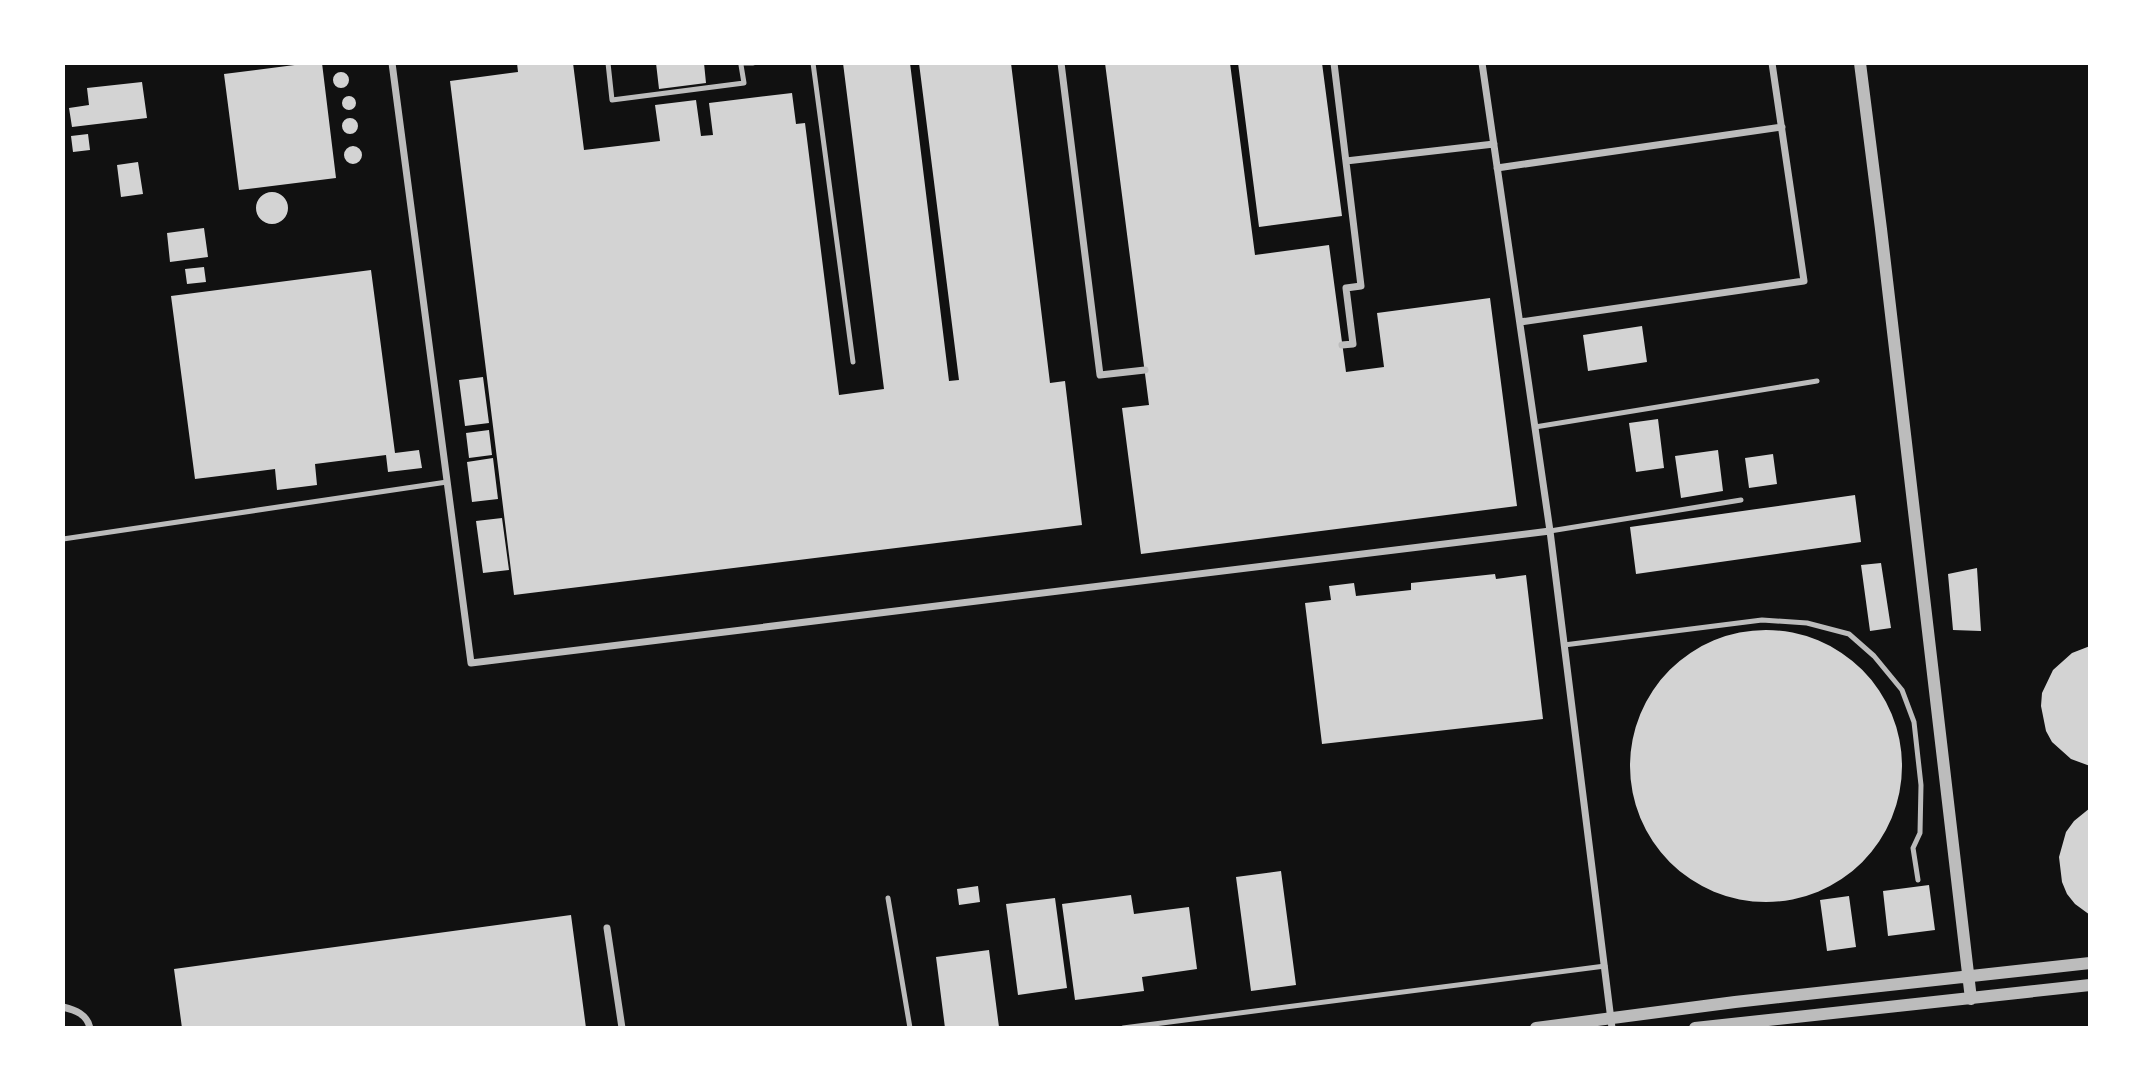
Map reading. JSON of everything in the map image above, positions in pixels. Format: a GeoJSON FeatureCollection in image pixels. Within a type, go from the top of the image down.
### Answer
{"type":"FeatureCollection","features":[{"type":"Feature","properties":{"kind":"street"},"geometry":{"type":"LineString","coordinates":[[392,63],[471,663],[1550,531]]}},
{"type":"Feature","properties":{"kind":"street"},"geometry":{"type":"LineString","coordinates":[[1061,63],[1100,375],[1144,370]]}},
{"type":"Feature","properties":{"kind":"street"},"geometry":{"type":"LineString","coordinates":[[1334,63],[1362,286],[1346,288],[1353,344],[1342,345]]}},
{"type":"Feature","properties":{"kind":"street"},"geometry":{"type":"LineString","coordinates":[[1482,63],[1550,531],[1612,1024]]}},
{"type":"Feature","properties":{"kind":"street"},"geometry":{"type":"LineString","coordinates":[[1520,322],[1804,281],[1772,63]]}},
{"type":"Feature","properties":{"kind":"street"},"geometry":{"type":"LineString","coordinates":[[1860,63],[1971,999]]}},
{"type":"Feature","properties":{"kind":"street"},"geometry":{"type":"LineString","coordinates":[[1497,168],[1782,127]]}},
{"type":"Feature","properties":{"kind":"street"},"geometry":{"type":"LineString","coordinates":[[1346,162],[1494,144]]}},
{"type":"Feature","properties":{"kind":"street"},"geometry":{"type":"LineString","coordinates":[[607,928],[622,1028]]}},
{"type":"Feature","properties":{"kind":"street"},"geometry":{"type":"LineString","coordinates":[[1536,1028],[1612,1024],[1735,1002],[2090,963]]}},
{"type":"Feature","properties":{"kind":"street"},"geometry":{"type":"LineString","coordinates":[[1695,1028],[2090,985]]}},
{"type":"Feature","properties":{"kind":"street"},"geometry":{"type":"LineString","coordinates":[[63,1007],[77,1010],[89,1023],[90,1028]]}},
{"type":"Feature","properties":{"kind":"lane"},"geometry":{"type":"LineString","coordinates":[[608,63],[612,100],[744,83],[741,64],[752,63]]}},
{"type":"Feature","properties":{"kind":"lane"},"geometry":{"type":"LineString","coordinates":[[813,63],[853,362]]}},
{"type":"Feature","properties":{"kind":"lane"},"geometry":{"type":"LineString","coordinates":[[1535,427],[1817,381]]}},
{"type":"Feature","properties":{"kind":"lane"},"geometry":{"type":"LineString","coordinates":[[63,539],[447,482]]}},
{"type":"Feature","properties":{"kind":"lane"},"geometry":{"type":"LineString","coordinates":[[1550,531],[1741,500]]}},
{"type":"Feature","properties":{"kind":"lane"},"geometry":{"type":"LineString","coordinates":[[1564,645],[1762,620],[1807,622],[1849,634],[1874,656],[1902,690],[1914,722],[1922,785],[1920,833],[1913,848],[1918,880]]}},
{"type":"Feature","properties":{"kind":"lane"},"geometry":{"type":"LineString","coordinates":[[888,898],[910,1028]]}},
{"type":"Feature","properties":{"kind":"lane"},"geometry":{"type":"LineString","coordinates":[[1123,1028],[1605,966]]}},
{"type":"Feature","properties":{"kind":"building"},"geometry":{"type":"Polygon","coordinates":[[[322,63],[336,178],[239,190],[224,74],[322,63]]]}},
{"type":"Feature","properties":{"kind":"building"},"geometry":{"type":"Polygon","coordinates":[[[517,63],[573,63],[584,150],[660,141],[655,105],[696,100],[701,136],[713,135],[709,103],[792,93],[796,124],[805,123],[839,395],[884,389],[843,63],[910,63],[949,381],[959,380],[919,63],[1011,63],[1050,383],[1065,381],[1082,525],[514,595],[450,81],[518,72],[517,63]]]}},
{"type":"Feature","properties":{"kind":"building"},"geometry":{"type":"Polygon","coordinates":[[[656,63],[704,63],[706,83],[659,89],[656,63]]]}},
{"type":"Feature","properties":{"kind":"building"},"geometry":{"type":"Polygon","coordinates":[[[1105,63],[1230,63],[1255,255],[1329,245],[1346,372],[1384,367],[1377,313],[1490,298],[1517,506],[1141,554],[1122,408],[1149,405],[1105,63]]]}},
{"type":"Feature","properties":{"kind":"building"},"geometry":{"type":"Polygon","coordinates":[[[1238,63],[1322,63],[1342,216],[1259,227],[1238,63]]]}},
{"type":"Feature","properties":{"kind":"building"},"geometry":{"type":"Polygon","coordinates":[[[338,72],[344,72],[349,80],[347,86],[338,88],[333,83],[333,77],[338,72]]]}},
{"type":"Feature","properties":{"kind":"building"},"geometry":{"type":"Polygon","coordinates":[[[142,82],[147,118],[72,127],[69,108],[89,105],[87,88],[142,82]]]}},
{"type":"Feature","properties":{"kind":"building"},"geometry":{"type":"Polygon","coordinates":[[[346,96],[352,96],[356,103],[352,110],[346,110],[342,106],[342,100],[346,96]]]}},
{"type":"Feature","properties":{"kind":"building"},"geometry":{"type":"Polygon","coordinates":[[[350,118],[356,120],[356,132],[350,134],[344,132],[342,126],[344,120],[350,118]]]}},
{"type":"Feature","properties":{"kind":"building"},"geometry":{"type":"Polygon","coordinates":[[[88,134],[90,150],[73,152],[71,136],[88,134]]]}},
{"type":"Feature","properties":{"kind":"building"},"geometry":{"type":"Polygon","coordinates":[[[353,146],[359,149],[362,155],[359,161],[353,164],[347,161],[344,155],[347,149],[353,146]]]}},
{"type":"Feature","properties":{"kind":"building"},"geometry":{"type":"Polygon","coordinates":[[[138,162],[143,194],[121,197],[117,165],[138,162]]]}},
{"type":"Feature","properties":{"kind":"building"},"geometry":{"type":"Polygon","coordinates":[[[272,192],[283,197],[288,208],[283,219],[272,224],[261,219],[256,208],[261,197],[272,192]]]}},
{"type":"Feature","properties":{"kind":"building"},"geometry":{"type":"Polygon","coordinates":[[[204,228],[208,257],[170,262],[167,233],[204,228]]]}},
{"type":"Feature","properties":{"kind":"building"},"geometry":{"type":"Polygon","coordinates":[[[204,267],[206,282],[187,284],[185,269],[204,267]]]}},
{"type":"Feature","properties":{"kind":"building"},"geometry":{"type":"Polygon","coordinates":[[[371,270],[395,453],[419,450],[422,468],[388,472],[386,455],[315,464],[317,485],[277,490],[275,469],[195,479],[171,296],[371,270]]]}},
{"type":"Feature","properties":{"kind":"building"},"geometry":{"type":"Polygon","coordinates":[[[1642,326],[1647,362],[1588,371],[1583,335],[1642,326]]]}},
{"type":"Feature","properties":{"kind":"building"},"geometry":{"type":"Polygon","coordinates":[[[483,377],[489,423],[465,426],[459,380],[483,377]]]}},
{"type":"Feature","properties":{"kind":"building"},"geometry":{"type":"Polygon","coordinates":[[[1658,419],[1664,468],[1636,472],[1629,423],[1658,419]]]}},
{"type":"Feature","properties":{"kind":"building"},"geometry":{"type":"Polygon","coordinates":[[[489,430],[492,455],[469,458],[466,433],[489,430]]]}},
{"type":"Feature","properties":{"kind":"building"},"geometry":{"type":"Polygon","coordinates":[[[1718,450],[1723,491],[1681,498],[1675,456],[1718,450]]]}},
{"type":"Feature","properties":{"kind":"building"},"geometry":{"type":"Polygon","coordinates":[[[1773,454],[1777,484],[1749,488],[1745,458],[1773,454]]]}},
{"type":"Feature","properties":{"kind":"building"},"geometry":{"type":"Polygon","coordinates":[[[493,458],[498,499],[472,502],[467,462],[493,458]]]}},
{"type":"Feature","properties":{"kind":"building"},"geometry":{"type":"Polygon","coordinates":[[[1855,495],[1861,542],[1636,574],[1630,527],[1855,495]]]}},
{"type":"Feature","properties":{"kind":"building"},"geometry":{"type":"Polygon","coordinates":[[[502,518],[509,570],[483,573],[476,521],[502,518]]]}},
{"type":"Feature","properties":{"kind":"building"},"geometry":{"type":"Polygon","coordinates":[[[1881,563],[1891,628],[1870,631],[1861,565],[1881,563]]]}},
{"type":"Feature","properties":{"kind":"building"},"geometry":{"type":"Polygon","coordinates":[[[1977,568],[1981,631],[1953,630],[1948,574],[1977,568]]]}},
{"type":"Feature","properties":{"kind":"building"},"geometry":{"type":"Polygon","coordinates":[[[1495,574],[1496,579],[1526,575],[1543,719],[1322,744],[1305,603],[1331,600],[1329,586],[1354,583],[1356,596],[1411,590],[1411,583],[1495,574]]]}},
{"type":"Feature","properties":{"kind":"building"},"geometry":{"type":"Polygon","coordinates":[[[1766,630],[1805,636],[1830,646],[1862,670],[1879,691],[1891,714],[1899,740],[1902,766],[1896,805],[1886,830],[1862,862],[1841,879],[1818,891],[1792,899],[1766,902],[1727,896],[1702,886],[1670,862],[1653,841],[1641,818],[1633,792],[1630,766],[1636,727],[1646,702],[1670,670],[1691,653],[1714,641],[1740,633],[1766,630]]]}},
{"type":"Feature","properties":{"kind":"building"},"geometry":{"type":"Polygon","coordinates":[[[2090,646],[2090,766],[2071,759],[2052,742],[2046,731],[2041,706],[2042,693],[2053,670],[2072,653],[2090,646]]]}},
{"type":"Feature","properties":{"kind":"building"},"geometry":{"type":"Polygon","coordinates":[[[2090,808],[2090,915],[2067,894],[2062,882],[2059,857],[2066,832],[2074,821],[2090,808]]]}},
{"type":"Feature","properties":{"kind":"building"},"geometry":{"type":"Polygon","coordinates":[[[1281,871],[1296,985],[1251,991],[1236,877],[1281,871]]]}},
{"type":"Feature","properties":{"kind":"building"},"geometry":{"type":"Polygon","coordinates":[[[1929,885],[1935,930],[1888,936],[1883,891],[1929,885]]]}},
{"type":"Feature","properties":{"kind":"building"},"geometry":{"type":"Polygon","coordinates":[[[978,886],[980,902],[959,905],[957,889],[978,886]]]}},
{"type":"Feature","properties":{"kind":"building"},"geometry":{"type":"Polygon","coordinates":[[[1131,895],[1134,914],[1189,907],[1197,969],[1142,977],[1144,991],[1075,1000],[1062,904],[1131,895]]]}},
{"type":"Feature","properties":{"kind":"building"},"geometry":{"type":"Polygon","coordinates":[[[1849,896],[1856,947],[1827,951],[1820,900],[1849,896]]]}},
{"type":"Feature","properties":{"kind":"building"},"geometry":{"type":"Polygon","coordinates":[[[1055,898],[1067,988],[1018,995],[1006,904],[1055,898]]]}},
{"type":"Feature","properties":{"kind":"building"},"geometry":{"type":"Polygon","coordinates":[[[571,915],[586,1028],[182,1028],[174,969],[571,915]]]}},
{"type":"Feature","properties":{"kind":"building"},"geometry":{"type":"Polygon","coordinates":[[[989,950],[999,1027],[945,1028],[936,957],[989,950]]]}}]}
